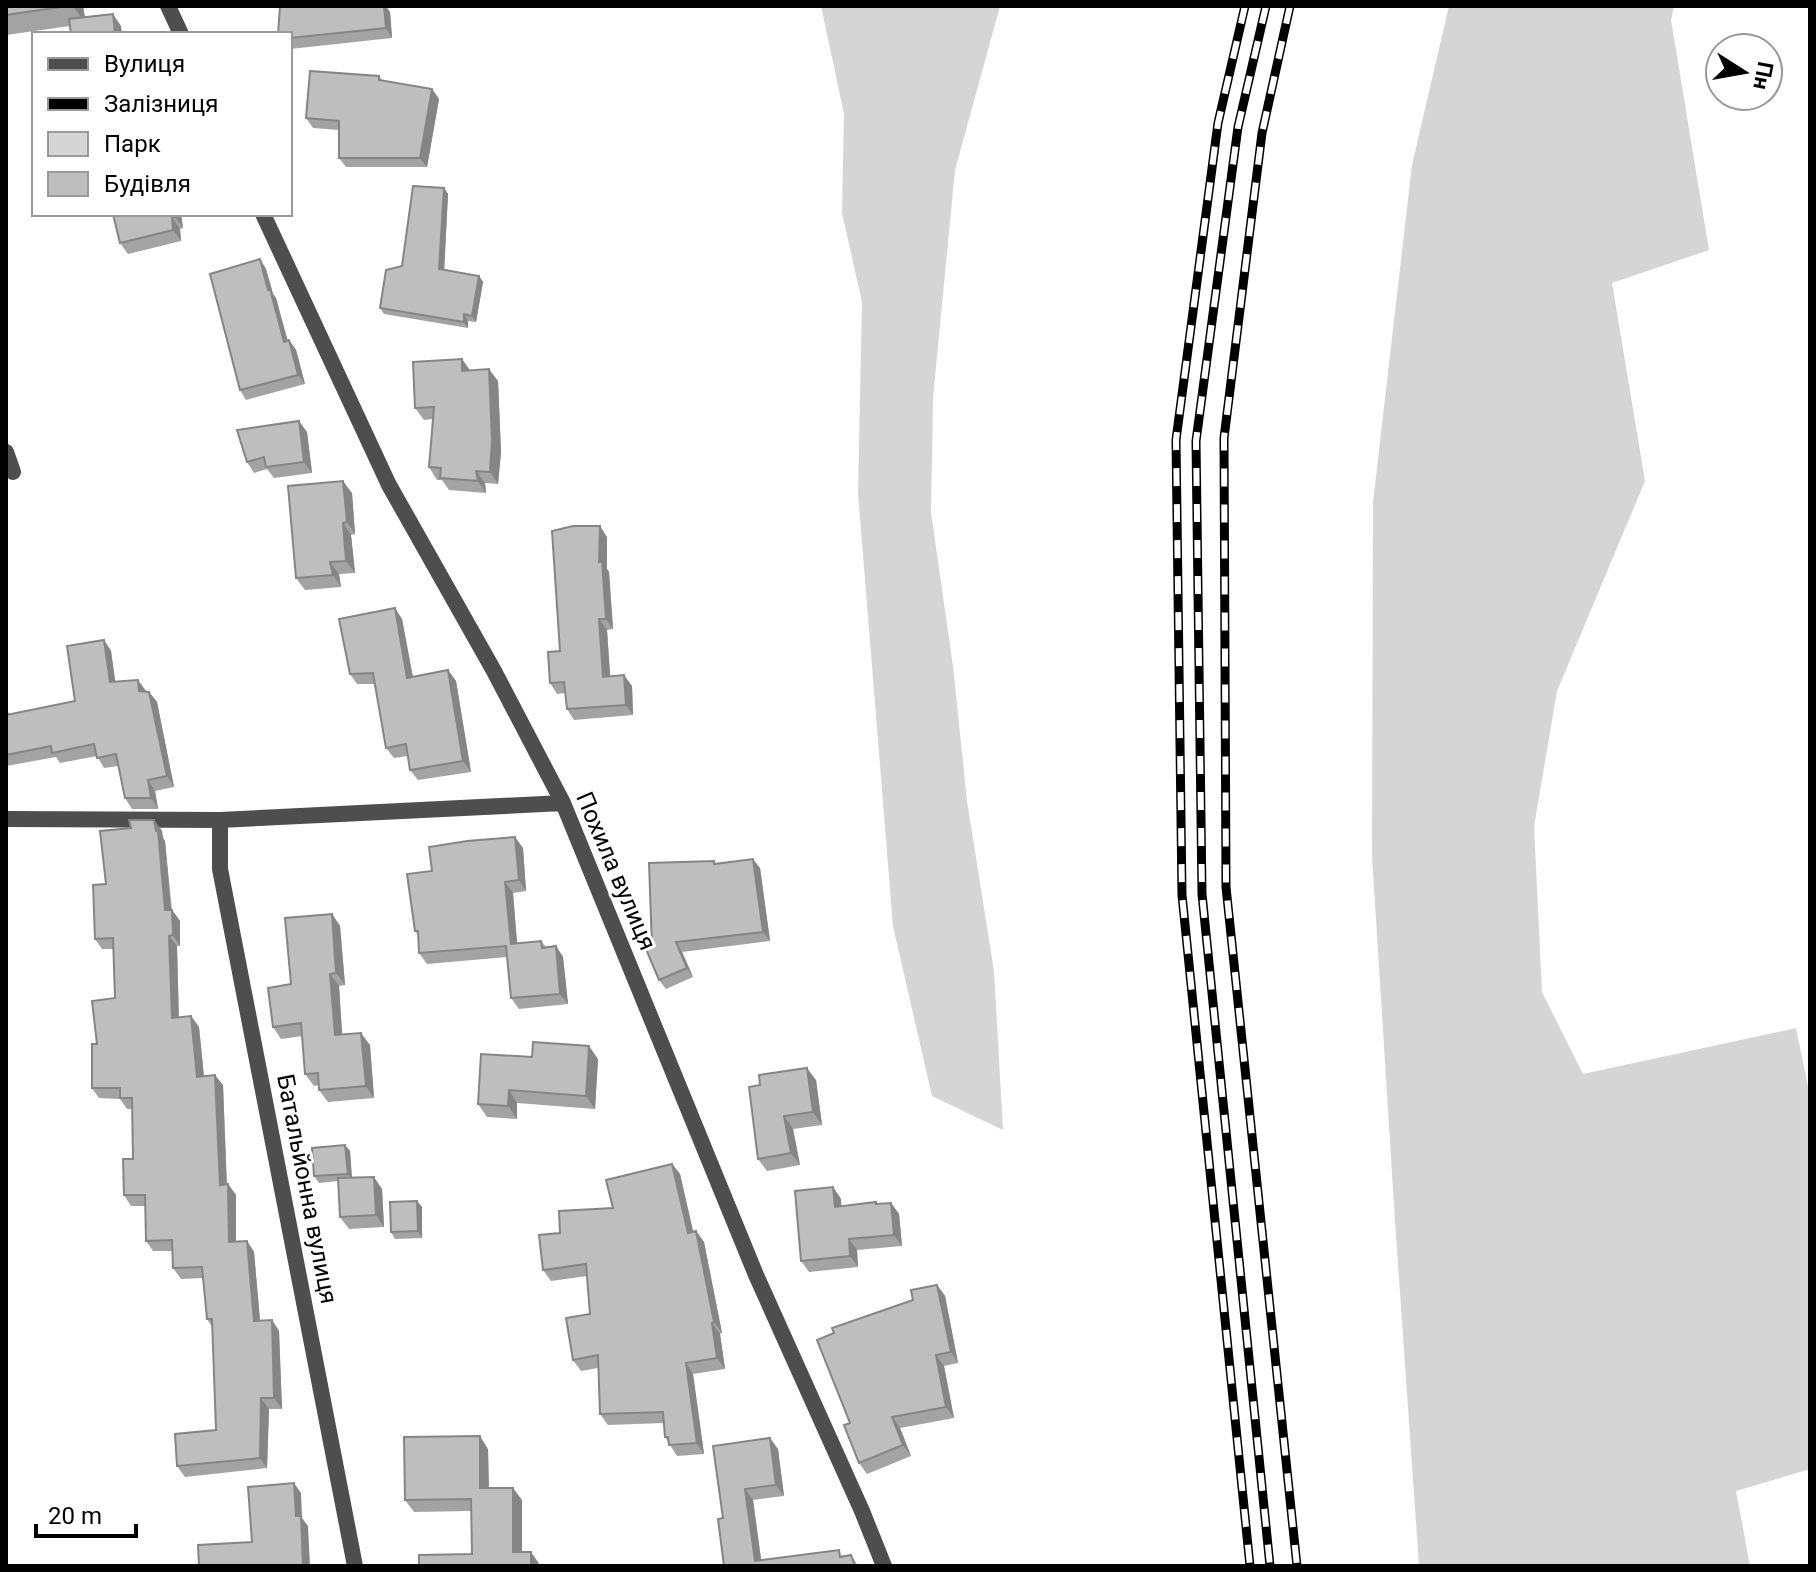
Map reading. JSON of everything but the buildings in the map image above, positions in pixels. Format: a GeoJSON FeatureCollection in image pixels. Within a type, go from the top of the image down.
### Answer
{"type":"FeatureCollection","features":[{"type":"Feature","properties":{"kind":"street"},"geometry":{"type":"LineString","coordinates":[[168,6],[180,32]]}},
{"type":"Feature","properties":{"kind":"street","name":"Похила вулиця"},"geometry":{"type":"LineString","coordinates":[[264,216],[389,485],[494,671],[563,803],[756,1275],[884,1566]]}},
{"type":"Feature","properties":{"kind":"street"},"geometry":{"type":"LineString","coordinates":[[6,452],[13,472]]}},
{"type":"Feature","properties":{"kind":"street"},"geometry":{"type":"LineString","coordinates":[[6,819],[220,820],[563,803]]}},
{"type":"Feature","properties":{"kind":"street","name":"Батальйонна вулиця"},"geometry":{"type":"LineString","coordinates":[[220,820],[220,869],[355,1566]]}},
{"type":"Feature","properties":{"kind":"green space"},"geometry":{"type":"Polygon","coordinates":[[[821,6],[1000,6],[955,170],[933,398],[931,512],[953,666],[967,801],[994,971],[1003,1130],[932,1096],[893,926],[858,493],[862,302],[842,213],[844,114],[821,6]]]}},
{"type":"Feature","properties":{"kind":"green space"},"geometry":{"type":"Polygon","coordinates":[[[1449,6],[1674,6],[1671,20],[1709,250],[1612,283],[1645,481],[1557,691],[1534,826],[1542,992],[1583,1074],[1796,1028],[1810,1096],[1810,1469],[1736,1491],[1750,1566],[1419,1566],[1372,856],[1373,502],[1412,165],[1449,6]]]}},
{"type":"Feature","properties":{"kind":"railway"},"geometry":{"type":"LineString","coordinates":[[1245,6],[1218,123],[1176,440],[1182,895],[1250,1566]]}},
{"type":"Feature","properties":{"kind":"railway"},"geometry":{"type":"LineString","coordinates":[[1266,6],[1238,127],[1196,441],[1202,894],[1270,1566]]}},
{"type":"Feature","properties":{"kind":"railway"},"geometry":{"type":"LineString","coordinates":[[1290,6],[1262,133],[1224,438],[1226,887],[1297,1566]]}}]}
